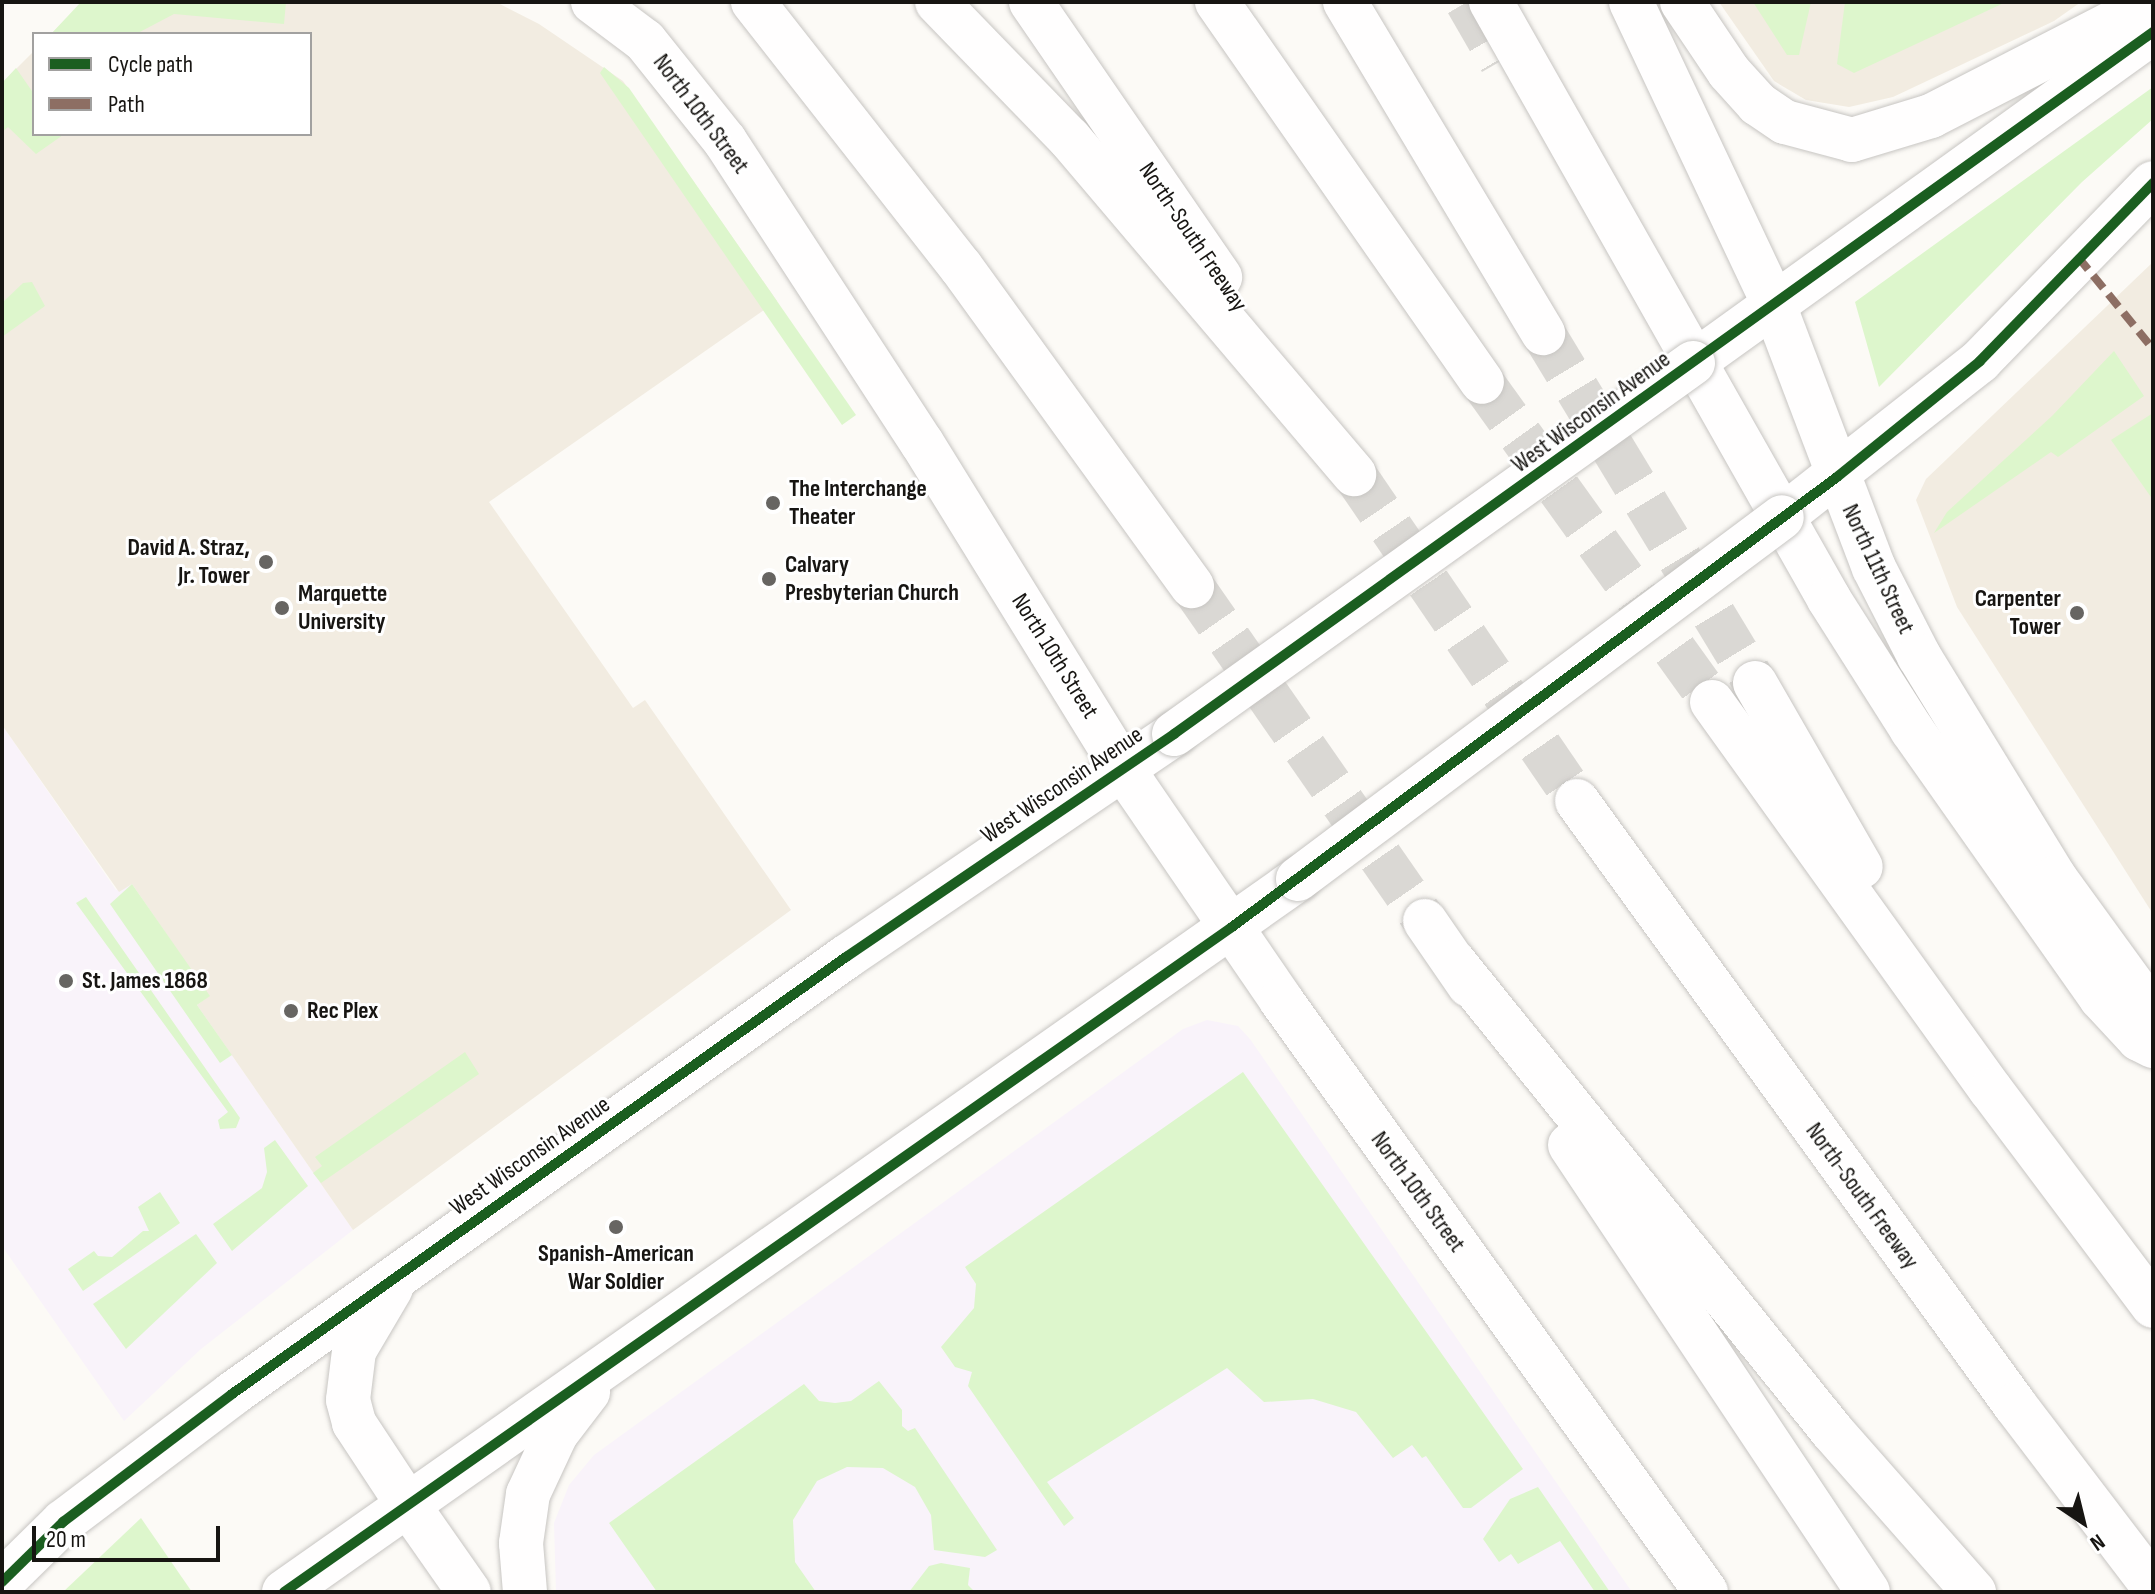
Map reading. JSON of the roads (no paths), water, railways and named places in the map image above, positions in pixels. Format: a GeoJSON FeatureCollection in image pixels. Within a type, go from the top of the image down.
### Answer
{"type":"FeatureCollection","features":[{"type":"Feature","properties":{"kind":"main road","name":"North 10th Street"},"geometry":{"type":"LineString","coordinates":[[593,2],[645,41],[725,141],[922,443],[1123,769],[1706,1592]]}},
{"type":"Feature","properties":{"kind":"main road"},"geometry":{"type":"LineString","coordinates":[[753,2],[961,267],[1192,586]]}},
{"type":"Feature","properties":{"kind":"main road","name":"North-South Freeway"},"geometry":{"type":"LineString","coordinates":[[937,2],[1069,138],[1354,474],[1031,2]]}},
{"type":"Feature","properties":{"kind":"main road"},"geometry":{"type":"LineString","coordinates":[[1217,2],[1482,382]]}},
{"type":"Feature","properties":{"kind":"main road"},"geometry":{"type":"LineString","coordinates":[[1345,2],[1543,333]]}},
{"type":"Feature","properties":{"kind":"main road"},"geometry":{"type":"LineString","coordinates":[[1491,2],[1782,517],[1912,730],[2101,998],[2139,1039],[2153,1046]]}},
{"type":"Feature","properties":{"kind":"main road","name":"North 11th Street"},"geometry":{"type":"LineString","coordinates":[[1631,2],[1774,305],[1874,568],[1969,745],[2055,878],[2153,1013]]}},
{"type":"Feature","properties":{"kind":"main road"},"geometry":{"type":"LineString","coordinates":[[1682,2],[1729,72],[1758,104],[1785,122],[1852,140],[1931,116],[2153,2]]}},
{"type":"Feature","properties":{"kind":"main road","name":"West Wisconsin Avenue"},"geometry":{"type":"LineString","coordinates":[[2,1582],[63,1522],[430,1251],[1174,734],[2153,32]]}},
{"type":"Feature","properties":{"kind":"main road"},"geometry":{"type":"LineString","coordinates":[[284,1592],[1232,927],[1837,477],[1980,361],[2153,183]]}},
{"type":"Feature","properties":{"kind":"main road"},"geometry":{"type":"LineString","coordinates":[[1755,683],[1991,1090]]}},
{"type":"Feature","properties":{"kind":"main road"},"geometry":{"type":"LineString","coordinates":[[1712,702],[1991,1090],[2153,1306]]}},
{"type":"Feature","properties":{"kind":"main road","name":"North-South Freeway"},"geometry":{"type":"LineString","coordinates":[[1577,801],[1864,1200],[2153,1586]]}},
{"type":"Feature","properties":{"kind":"main road"},"geometry":{"type":"LineString","coordinates":[[1425,921],[1679,1315],[1868,1592]]}},
{"type":"Feature","properties":{"kind":"main road"},"geometry":{"type":"LineString","coordinates":[[1454,962],[1832,1431],[1974,1592]]}},
{"type":"Feature","properties":{"kind":"main road"},"geometry":{"type":"LineString","coordinates":[[430,1251],[381,1299],[354,1351],[350,1373],[354,1423],[469,1592]]}},
{"type":"Feature","properties":{"kind":"main road"},"geometry":{"type":"LineString","coordinates":[[525,1592],[521,1543],[528,1494],[556,1434],[623,1354]]}},
{"type":"Feature","properties":{"kind":"tunnel"},"geometry":{"type":"LineString","coordinates":[[1467,2],[1501,61]]}},
{"type":"Feature","properties":{"kind":"tunnel"},"geometry":{"type":"LineString","coordinates":[[1543,333],[1755,683]]}},
{"type":"Feature","properties":{"kind":"tunnel"},"geometry":{"type":"LineString","coordinates":[[1482,382],[1712,702]]}},
{"type":"Feature","properties":{"kind":"tunnel"},"geometry":{"type":"LineString","coordinates":[[1354,474],[1577,801]]}},
{"type":"Feature","properties":{"kind":"tunnel"},"geometry":{"type":"LineString","coordinates":[[1192,586],[1425,921]]}},
{"type":"Feature","properties":{"kind":"place","name":"The Interchange Theater"},"geometry":{"type":"Point","coordinates":[773,503]}},
{"type":"Feature","properties":{"kind":"place","name":"David A. Straz, Jr. Tower"},"geometry":{"type":"Point","coordinates":[266,562]}},
{"type":"Feature","properties":{"kind":"place","name":"Calvary Presbyterian Church"},"geometry":{"type":"Point","coordinates":[769,579]}},
{"type":"Feature","properties":{"kind":"place","name":"Marquette University"},"geometry":{"type":"Point","coordinates":[282,608]}},
{"type":"Feature","properties":{"kind":"place","name":"Carpenter Tower"},"geometry":{"type":"Point","coordinates":[2077,613]}},
{"type":"Feature","properties":{"kind":"place","name":"St. James 1868"},"geometry":{"type":"Point","coordinates":[66,981]}},
{"type":"Feature","properties":{"kind":"place","name":"Rec Plex"},"geometry":{"type":"Point","coordinates":[291,1011]}},
{"type":"Feature","properties":{"kind":"place","name":"Spanish-American War Soldier"},"geometry":{"type":"Point","coordinates":[616,1227]}}]}
